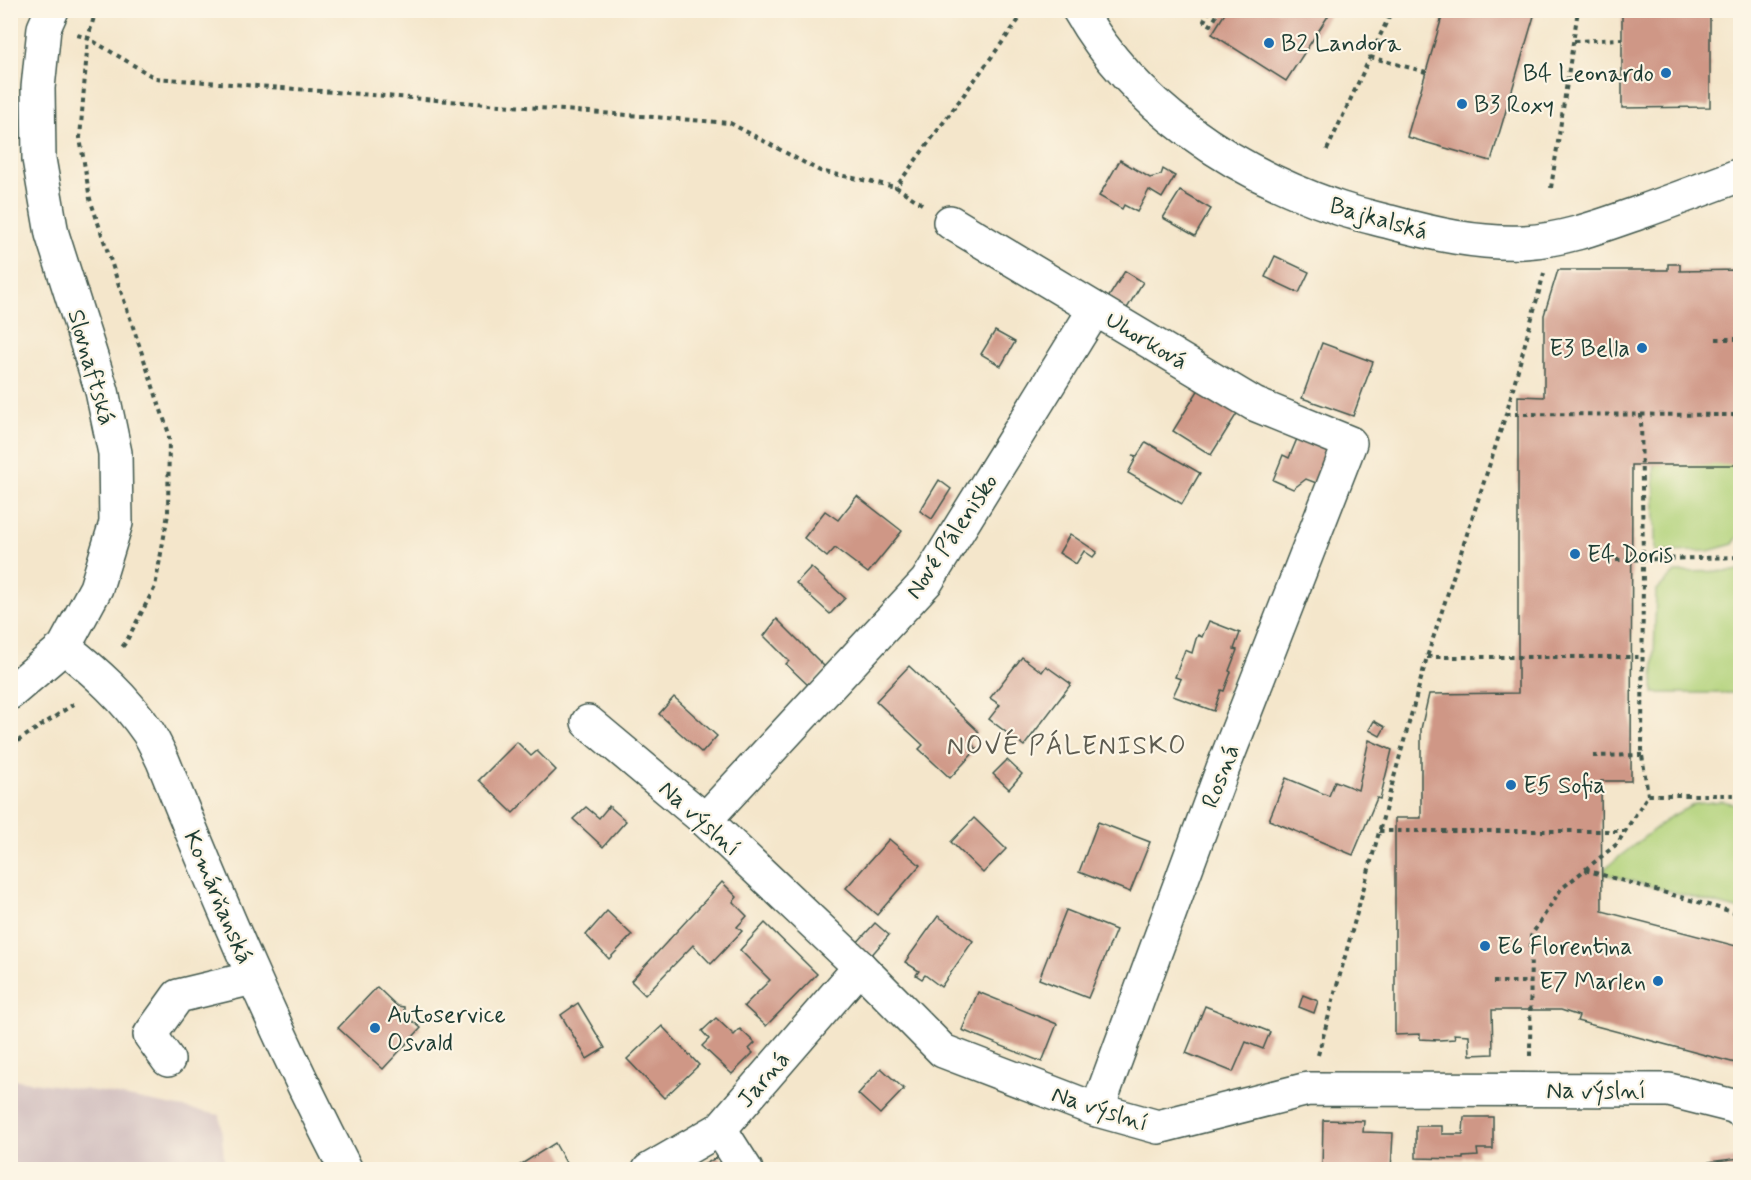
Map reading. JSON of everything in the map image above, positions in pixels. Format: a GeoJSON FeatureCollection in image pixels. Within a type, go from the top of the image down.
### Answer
{"type":"FeatureCollection","features":[{"type":"Feature","properties":{"kind":"street","name":"Slovnaftská"},"geometry":{"type":"LineString","coordinates":[[10,693],[64,647],[96,588],[116,523],[115,453],[102,391],[52,234],[39,159],[38,88],[44,28],[52,10]]}},
{"type":"Feature","properties":{"kind":"street","name":"Bajkalská"},"geometry":{"type":"LineString","coordinates":[[1079,10],[1094,36],[1145,95],[1201,141],[1277,184],[1334,207],[1430,233],[1473,240],[1525,242],[1583,232],[1740,175]]}},
{"type":"Feature","properties":{"kind":"street","name":"Uhorková"},"geometry":{"type":"LineString","coordinates":[[950,222],[1254,404],[1350,443]]}},
{"type":"Feature","properties":{"kind":"street","name":"Nové Pálenisko"},"geometry":{"type":"LineString","coordinates":[[705,820],[927,581],[1095,309]]}},
{"type":"Feature","properties":{"kind":"street","name":"Rosná"},"geometry":{"type":"LineString","coordinates":[[1097,1110],[1223,768],[1350,443]]}},
{"type":"Feature","properties":{"kind":"street","name":"Komárňanská"},"geometry":{"type":"LineString","coordinates":[[64,647],[99,675],[125,702],[149,733],[164,761],[253,978],[346,1170]]}},
{"type":"Feature","properties":{"kind":"street","name":"Na výslní"},"geometry":{"type":"LineString","coordinates":[[588,722],[705,820],[860,967],[943,1051],[1097,1110],[1158,1127],[1308,1089],[1669,1090],[1740,1110]]}},
{"type":"Feature","properties":{"kind":"street","name":"Jarná"},"geometry":{"type":"LineString","coordinates":[[649,1170],[720,1129],[860,967]]}},
{"type":"Feature","properties":{"kind":"street"},"geometry":{"type":"LineString","coordinates":[[168,1060],[150,1035],[178,996],[253,978]]}},
{"type":"Feature","properties":{"kind":"street"},"geometry":{"type":"LineString","coordinates":[[720,1129],[746,1170]]}},
{"type":"Feature","properties":{"kind":"path"},"geometry":{"type":"LineString","coordinates":[[96,10],[88,38],[154,78],[730,123],[820,171],[896,187],[950,222]]}},
{"type":"Feature","properties":{"kind":"path"},"geometry":{"type":"LineString","coordinates":[[896,187],[1026,10]]}},
{"type":"Feature","properties":{"kind":"path"},"geometry":{"type":"LineString","coordinates":[[1210,10],[1204,21],[1211,25],[1220,10]]}},
{"type":"Feature","properties":{"kind":"path"},"geometry":{"type":"LineString","coordinates":[[1328,150],[1392,10]]}},
{"type":"Feature","properties":{"kind":"path"},"geometry":{"type":"LineString","coordinates":[[1551,188],[1578,10]]}},
{"type":"Feature","properties":{"kind":"path"},"geometry":{"type":"LineString","coordinates":[[1574,41],[1622,39]]}},
{"type":"Feature","properties":{"kind":"path"},"geometry":{"type":"LineString","coordinates":[[1370,57],[1426,72]]}},
{"type":"Feature","properties":{"kind":"path"},"geometry":{"type":"LineString","coordinates":[[1319,1054],[1428,657],[1506,414],[1544,272]]}},
{"type":"Feature","properties":{"kind":"path"},"geometry":{"type":"LineString","coordinates":[[1716,339],[1740,339]]}},
{"type":"Feature","properties":{"kind":"path"},"geometry":{"type":"LineString","coordinates":[[1506,414],[1740,415]]}},
{"type":"Feature","properties":{"kind":"path"},"geometry":{"type":"LineString","coordinates":[[1530,1057],[1531,936],[1561,889],[1617,844],[1648,795],[1642,755],[1641,414]]}},
{"type":"Feature","properties":{"kind":"path"},"geometry":{"type":"LineString","coordinates":[[1616,560],[1740,557]]}},
{"type":"Feature","properties":{"kind":"path"},"geometry":{"type":"LineString","coordinates":[[1428,657],[1643,657]]}},
{"type":"Feature","properties":{"kind":"path"},"geometry":{"type":"LineString","coordinates":[[1593,756],[1642,755]]}},
{"type":"Feature","properties":{"kind":"path"},"geometry":{"type":"LineString","coordinates":[[1648,795],[1740,795]]}},
{"type":"Feature","properties":{"kind":"path"},"geometry":{"type":"LineString","coordinates":[[1379,831],[1625,831]]}},
{"type":"Feature","properties":{"kind":"path"},"geometry":{"type":"LineString","coordinates":[[1584,870],[1740,914]]}},
{"type":"Feature","properties":{"kind":"path"},"geometry":{"type":"LineString","coordinates":[[1493,982],[1531,982]]}},
{"type":"Feature","properties":{"kind":"shaded area"},"geometry":{"type":"Polygon","coordinates":[[[11,1079],[102,1092],[220,1115],[225,1169],[11,1169],[11,1079]]]}},
{"type":"Feature","properties":{"kind":"green space"},"geometry":{"type":"Polygon","coordinates":[[[1654,417],[1740,419],[1740,534],[1733,544],[1708,551],[1655,552],[1654,417]]]}},
{"type":"Feature","properties":{"kind":"green space"},"geometry":{"type":"Polygon","coordinates":[[[1740,571],[1740,693],[1653,693],[1656,591],[1675,572],[1740,571]]]}},
{"type":"Feature","properties":{"kind":"green space"},"geometry":{"type":"Polygon","coordinates":[[[1722,801],[1740,805],[1740,910],[1605,874],[1605,868],[1670,817],[1695,804],[1722,801]]]}},
{"type":"Feature","properties":{"kind":"building","name":"B2 Landora"},"geometry":{"type":"Polygon","coordinates":[[[1227,10],[1332,10],[1286,81],[1212,34],[1227,10]]]}},
{"type":"Feature","properties":{"kind":"building","name":"B3 Roxy"},"geometry":{"type":"Polygon","coordinates":[[[1444,10],[1516,10],[1534,16],[1491,161],[1407,137],[1444,10]]]}},
{"type":"Feature","properties":{"kind":"building","name":"B4 Leonardo"},"geometry":{"type":"Polygon","coordinates":[[[1622,10],[1710,10],[1710,107],[1622,108],[1622,10]]]}},
{"type":"Feature","properties":{"kind":"building"},"geometry":{"type":"Polygon","coordinates":[[[1120,160],[1150,178],[1161,175],[1163,169],[1175,176],[1162,198],[1149,190],[1137,212],[1124,205],[1122,209],[1099,196],[1120,160]]]}},
{"type":"Feature","properties":{"kind":"building"},"geometry":{"type":"Polygon","coordinates":[[[1180,191],[1211,209],[1195,236],[1163,218],[1180,191]]]}},
{"type":"Feature","properties":{"kind":"building"},"geometry":{"type":"Polygon","coordinates":[[[1275,256],[1309,272],[1299,293],[1265,277],[1275,256]]]}},
{"type":"Feature","properties":{"kind":"building"},"geometry":{"type":"Polygon","coordinates":[[[1668,264],[1680,264],[1680,271],[1740,270],[1740,465],[1632,465],[1631,781],[1601,781],[1602,911],[1740,947],[1739,1064],[1577,1021],[1579,1016],[1561,1010],[1492,1010],[1493,1054],[1470,1055],[1469,1035],[1454,1034],[1455,1039],[1439,1040],[1420,1039],[1420,1034],[1395,1035],[1395,818],[1421,818],[1421,729],[1429,694],[1518,693],[1518,396],[1544,397],[1544,315],[1558,270],[1668,270],[1668,264]]]}},
{"type":"Feature","properties":{"kind":"building"},"geometry":{"type":"Polygon","coordinates":[[[1125,271],[1143,282],[1126,310],[1108,298],[1125,271]]]}},
{"type":"Feature","properties":{"kind":"building"},"geometry":{"type":"Polygon","coordinates":[[[995,331],[1015,342],[1001,366],[981,354],[995,331]]]}},
{"type":"Feature","properties":{"kind":"building"},"geometry":{"type":"Polygon","coordinates":[[[1322,343],[1373,362],[1353,416],[1302,398],[1322,343]]]}},
{"type":"Feature","properties":{"kind":"building"},"geometry":{"type":"Polygon","coordinates":[[[1199,389],[1238,412],[1211,455],[1173,431],[1199,389]]]}},
{"type":"Feature","properties":{"kind":"building"},"geometry":{"type":"Polygon","coordinates":[[[1299,434],[1338,450],[1319,484],[1306,479],[1293,489],[1273,480],[1283,455],[1289,458],[1299,434]]]}},
{"type":"Feature","properties":{"kind":"building"},"geometry":{"type":"Polygon","coordinates":[[[1146,442],[1200,473],[1182,504],[1128,473],[1136,458],[1132,455],[1137,456],[1146,442]]]}},
{"type":"Feature","properties":{"kind":"building"},"geometry":{"type":"Polygon","coordinates":[[[939,480],[951,489],[932,519],[920,511],[939,480]]]}},
{"type":"Feature","properties":{"kind":"building"},"geometry":{"type":"Polygon","coordinates":[[[857,496],[902,531],[868,573],[835,548],[827,557],[804,538],[825,511],[838,520],[857,496]]]}},
{"type":"Feature","properties":{"kind":"building"},"geometry":{"type":"Polygon","coordinates":[[[1070,534],[1097,552],[1093,557],[1084,551],[1076,564],[1059,553],[1070,534]]]}},
{"type":"Feature","properties":{"kind":"building"},"geometry":{"type":"Polygon","coordinates":[[[811,567],[845,598],[830,614],[796,583],[811,567]]]}},
{"type":"Feature","properties":{"kind":"building"},"geometry":{"type":"Polygon","coordinates":[[[777,619],[826,668],[809,686],[786,664],[789,661],[764,636],[777,619]]]}},
{"type":"Feature","properties":{"kind":"building"},"geometry":{"type":"Polygon","coordinates":[[[1209,621],[1240,633],[1234,649],[1237,650],[1229,671],[1231,672],[1224,691],[1221,690],[1214,711],[1173,696],[1181,679],[1175,677],[1185,650],[1192,653],[1198,635],[1202,637],[1209,621]]]}},
{"type":"Feature","properties":{"kind":"building"},"geometry":{"type":"Polygon","coordinates":[[[1022,657],[1042,672],[1046,666],[1071,684],[1024,746],[989,719],[1000,705],[990,698],[1022,657]]]}},
{"type":"Feature","properties":{"kind":"building"},"geometry":{"type":"Polygon","coordinates":[[[909,666],[979,732],[969,741],[977,749],[950,778],[919,749],[923,745],[876,701],[909,666]]]}},
{"type":"Feature","properties":{"kind":"building"},"geometry":{"type":"Polygon","coordinates":[[[674,697],[717,736],[702,753],[659,714],[674,697]]]}},
{"type":"Feature","properties":{"kind":"building"},"geometry":{"type":"Polygon","coordinates":[[[1374,721],[1385,727],[1380,736],[1369,730],[1374,721]]]}},
{"type":"Feature","properties":{"kind":"building"},"geometry":{"type":"Polygon","coordinates":[[[1369,740],[1392,750],[1380,799],[1377,798],[1353,855],[1269,820],[1286,778],[1329,796],[1335,781],[1358,790],[1369,740]]]}},
{"type":"Feature","properties":{"kind":"building"},"geometry":{"type":"Polygon","coordinates":[[[517,742],[531,756],[537,751],[556,770],[513,813],[479,780],[517,742]]]}},
{"type":"Feature","properties":{"kind":"building"},"geometry":{"type":"Polygon","coordinates":[[[1007,760],[1022,774],[1009,789],[993,774],[1007,760]]]}},
{"type":"Feature","properties":{"kind":"building"},"geometry":{"type":"Polygon","coordinates":[[[609,806],[626,821],[603,847],[573,819],[586,807],[599,818],[609,806]]]}},
{"type":"Feature","properties":{"kind":"building"},"geometry":{"type":"Polygon","coordinates":[[[974,818],[1006,849],[983,873],[951,842],[974,818]]]}},
{"type":"Feature","properties":{"kind":"building"},"geometry":{"type":"Polygon","coordinates":[[[1098,822],[1150,842],[1130,892],[1079,872],[1098,822]]]}},
{"type":"Feature","properties":{"kind":"building"},"geometry":{"type":"Polygon","coordinates":[[[889,839],[920,865],[877,915],[846,888],[889,839]]]}},
{"type":"Feature","properties":{"kind":"building"},"geometry":{"type":"Polygon","coordinates":[[[722,882],[737,897],[733,902],[747,916],[737,927],[742,931],[711,964],[693,945],[645,995],[631,981],[722,882]]]}},
{"type":"Feature","properties":{"kind":"building"},"geometry":{"type":"Polygon","coordinates":[[[1066,910],[1116,930],[1088,998],[1039,979],[1066,910]]]}},
{"type":"Feature","properties":{"kind":"building"},"geometry":{"type":"Polygon","coordinates":[[[607,911],[632,935],[609,959],[586,935],[607,911]]]}},
{"type":"Feature","properties":{"kind":"building"},"geometry":{"type":"Polygon","coordinates":[[[938,916],[973,941],[941,987],[925,975],[922,979],[916,975],[919,971],[905,962],[938,916]]]}},
{"type":"Feature","properties":{"kind":"building"},"geometry":{"type":"Polygon","coordinates":[[[765,923],[817,974],[766,1026],[744,1006],[770,980],[740,950],[765,923]]]}},
{"type":"Feature","properties":{"kind":"building"},"geometry":{"type":"Polygon","coordinates":[[[875,923],[889,935],[869,958],[855,945],[875,923]]]}},
{"type":"Feature","properties":{"kind":"building"},"geometry":{"type":"Polygon","coordinates":[[[377,987],[397,1006],[404,1007],[404,1014],[421,1028],[383,1069],[338,1028],[377,987]]]}},
{"type":"Feature","properties":{"kind":"building"},"geometry":{"type":"Polygon","coordinates":[[[978,992],[1057,1024],[1042,1062],[962,1030],[978,992]]]}},
{"type":"Feature","properties":{"kind":"building"},"geometry":{"type":"Polygon","coordinates":[[[1303,995],[1318,1001],[1314,1013],[1299,1007],[1303,995]]]}},
{"type":"Feature","properties":{"kind":"building"},"geometry":{"type":"Polygon","coordinates":[[[578,1003],[605,1048],[587,1059],[561,1015],[578,1003]]]}},
{"type":"Feature","properties":{"kind":"building"},"geometry":{"type":"Polygon","coordinates":[[[1205,1006],[1270,1032],[1263,1049],[1246,1042],[1233,1072],[1186,1053],[1205,1006]]]}},
{"type":"Feature","properties":{"kind":"building"},"geometry":{"type":"Polygon","coordinates":[[[716,1018],[734,1035],[740,1029],[755,1043],[749,1049],[753,1053],[732,1074],[702,1046],[709,1039],[702,1031],[716,1018]]]}},
{"type":"Feature","properties":{"kind":"building"},"geometry":{"type":"Polygon","coordinates":[[[662,1026],[699,1065],[664,1098],[627,1059],[662,1026]]]}},
{"type":"Feature","properties":{"kind":"building"},"geometry":{"type":"Polygon","coordinates":[[[881,1068],[904,1089],[880,1114],[858,1094],[881,1068]]]}},
{"type":"Feature","properties":{"kind":"building"},"geometry":{"type":"Polygon","coordinates":[[[1464,1117],[1493,1117],[1493,1149],[1477,1149],[1478,1156],[1463,1157],[1463,1159],[1416,1158],[1416,1126],[1442,1126],[1442,1134],[1463,1134],[1464,1117]]]}},
{"type":"Feature","properties":{"kind":"building"},"geometry":{"type":"Polygon","coordinates":[[[1323,1120],[1364,1121],[1363,1132],[1393,1133],[1391,1170],[1322,1170],[1323,1120]]]}},
{"type":"Feature","properties":{"kind":"building"},"geometry":{"type":"Polygon","coordinates":[[[555,1143],[570,1170],[512,1170],[555,1143]]]}},
{"type":"Feature","properties":{"kind":"building"},"geometry":{"type":"Polygon","coordinates":[[[719,1156],[727,1170],[695,1170],[719,1156]]]}},
{"type":"Feature","properties":{"kind":"building"},"geometry":{"type":"Polygon","coordinates":[[[1740,1158],[1740,1170],[1710,1170],[1709,1162],[1740,1158]]]}},
{"type":"Feature","properties":{"kind":"place","name":"B2 Landora"},"geometry":{"type":"Point","coordinates":[1269,43]}},
{"type":"Feature","properties":{"kind":"place","name":"B4 Leonardo"},"geometry":{"type":"Point","coordinates":[1666,73]}},
{"type":"Feature","properties":{"kind":"place","name":"B3 Roxy"},"geometry":{"type":"Point","coordinates":[1462,104]}},
{"type":"Feature","properties":{"kind":"place","name":"E3 Bella"},"geometry":{"type":"Point","coordinates":[1642,348]}},
{"type":"Feature","properties":{"kind":"place","name":"E4 Doris"},"geometry":{"type":"Point","coordinates":[1575,554]}},
{"type":"Feature","properties":{"kind":"place","name":"E5 Sofia"},"geometry":{"type":"Point","coordinates":[1511,785]}},
{"type":"Feature","properties":{"kind":"place","name":"E6 Florentina"},"geometry":{"type":"Point","coordinates":[1485,946]}},
{"type":"Feature","properties":{"kind":"place","name":"E7 Marlen"},"geometry":{"type":"Point","coordinates":[1658,981]}},
{"type":"Feature","properties":{"kind":"place","name":"Autoservice Osvald"},"geometry":{"type":"Point","coordinates":[375,1028]}},
{"type":"Feature","properties":{"kind":"district","name":"NOVÉ PÁLENISKO"},"geometry":{"type":"Point","coordinates":[1067,745]}}]}
